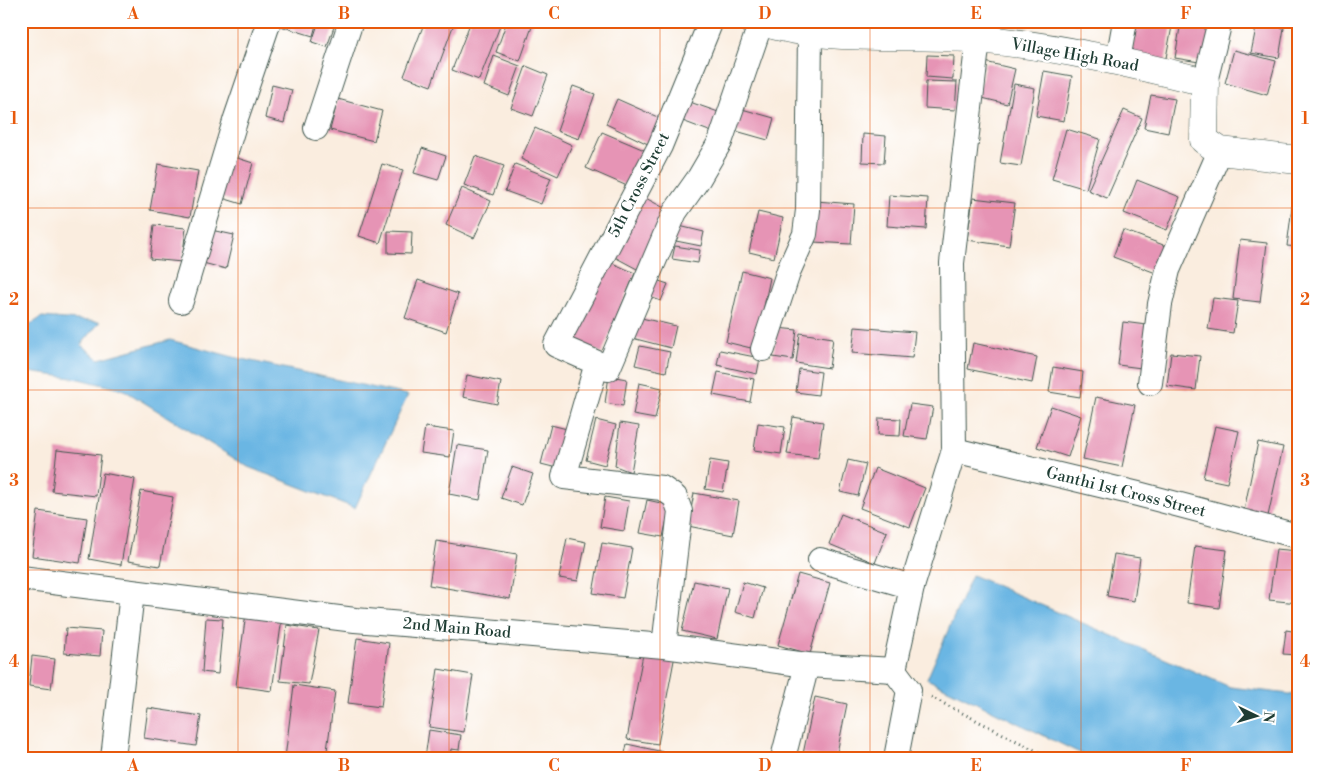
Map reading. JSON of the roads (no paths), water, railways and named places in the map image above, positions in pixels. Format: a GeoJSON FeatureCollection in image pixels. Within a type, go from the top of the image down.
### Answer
{"type":"FeatureCollection","features":[{"type":"Feature","properties":{"kind":"street"},"geometry":{"type":"LineString","coordinates":[[181,301],[236,118],[269,21]]}},
{"type":"Feature","properties":{"kind":"street"},"geometry":{"type":"LineString","coordinates":[[316,128],[351,21]]}},
{"type":"Feature","properties":{"kind":"street","name":"5th Cross Street"},"geometry":{"type":"LineString","coordinates":[[664,646],[680,511],[675,497],[662,488],[564,477],[597,363],[556,345],[660,146],[711,21]]}},
{"type":"Feature","properties":{"kind":"street"},"geometry":{"type":"LineString","coordinates":[[1118,60],[1125,21]]}},
{"type":"Feature","properties":{"kind":"street"},"geometry":{"type":"LineString","coordinates":[[1220,21],[1205,82],[1204,140],[1220,151],[1298,160]]}},
{"type":"Feature","properties":{"kind":"street"},"geometry":{"type":"LineString","coordinates":[[608,369],[675,212],[699,178],[720,142],[760,22]]}},
{"type":"Feature","properties":{"kind":"street","name":"Village High Road"},"geometry":{"type":"LineString","coordinates":[[760,22],[810,32],[978,39],[1118,60],[1205,82]]}},
{"type":"Feature","properties":{"kind":"street"},"geometry":{"type":"LineString","coordinates":[[764,349],[789,270],[805,234],[808,210],[810,32]]}},
{"type":"Feature","properties":{"kind":"street"},"geometry":{"type":"LineString","coordinates":[[896,758],[909,690],[894,670],[912,587],[954,450],[952,264],[978,39]]}},
{"type":"Feature","properties":{"kind":"street"},"geometry":{"type":"LineString","coordinates":[[1150,383],[1160,304],[1168,270],[1220,151]]}},
{"type":"Feature","properties":{"kind":"street","name":"Ganthi 1st Cross Street"},"geometry":{"type":"LineString","coordinates":[[954,450],[1138,494],[1298,536]]}},
{"type":"Feature","properties":{"kind":"street"},"geometry":{"type":"LineString","coordinates":[[820,560],[912,587]]}},
{"type":"Feature","properties":{"kind":"street","name":"2nd Main Road"},"geometry":{"type":"LineString","coordinates":[[21,578],[355,620],[664,646],[807,665],[894,670]]}},
{"type":"Feature","properties":{"kind":"street"},"geometry":{"type":"LineString","coordinates":[[113,758],[132,593]]}},
{"type":"Feature","properties":{"kind":"street"},"geometry":{"type":"LineString","coordinates":[[783,758],[807,665]]}},
{"type":"Feature","properties":{"kind":"water"},"geometry":{"type":"Polygon","coordinates":[[[42,317],[100,322],[81,345],[99,359],[170,340],[237,358],[408,395],[355,508],[248,467],[124,390],[80,379],[21,371],[21,331],[42,317]]]}},
{"type":"Feature","properties":{"kind":"water"},"geometry":{"type":"Polygon","coordinates":[[[972,575],[1230,687],[1298,695],[1298,758],[1090,758],[927,679],[972,575]]]}}]}
